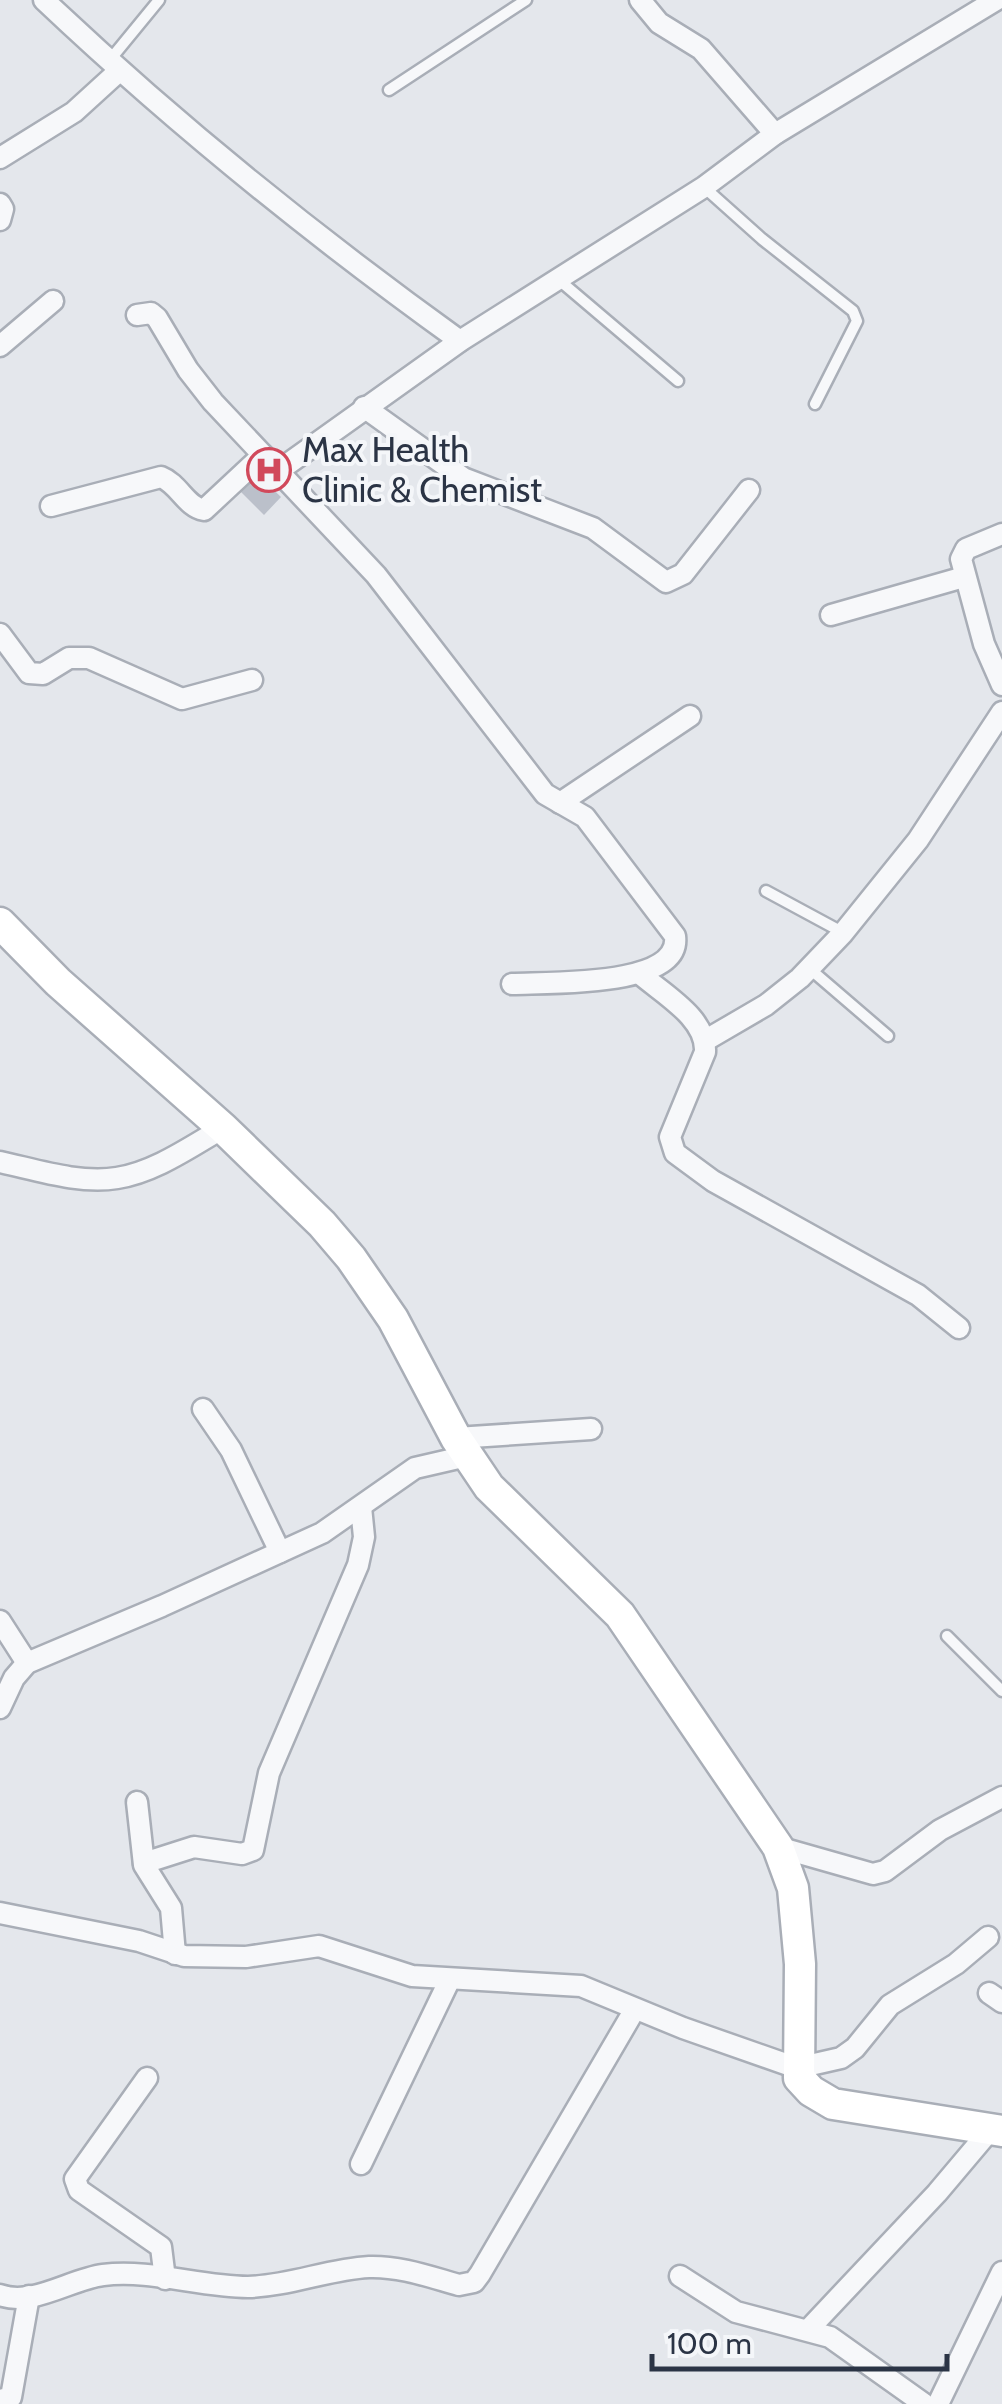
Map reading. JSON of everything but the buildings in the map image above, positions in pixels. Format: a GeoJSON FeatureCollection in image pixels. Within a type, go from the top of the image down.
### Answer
{"type":"FeatureCollection","features":[{"type":"Feature","properties":{"kind":"street"},"geometry":{"type":"LineString","coordinates":[[44,0],[114,66],[340,255],[460,341]]}},
{"type":"Feature","properties":{"kind":"street"},"geometry":{"type":"LineString","coordinates":[[640,0],[659,22],[700,48],[775,134]]}},
{"type":"Feature","properties":{"kind":"street"},"geometry":{"type":"LineString","coordinates":[[278,471],[460,341],[704,187],[775,134],[996,0]]}},
{"type":"Feature","properties":{"kind":"street"},"geometry":{"type":"LineString","coordinates":[[0,158],[74,112],[114,66]]}},
{"type":"Feature","properties":{"kind":"street"},"geometry":{"type":"LineString","coordinates":[[0,204],[0,220]]}},
{"type":"Feature","properties":{"kind":"street"},"geometry":{"type":"LineString","coordinates":[[0,346],[53,301]]}},
{"type":"Feature","properties":{"kind":"street"},"geometry":{"type":"LineString","coordinates":[[138,315],[151,314],[157,318],[200,387],[376,576],[545,794],[585,817],[675,936],[675,952],[639,973],[617,978],[512,984]]}},
{"type":"Feature","properties":{"kind":"street"},"geometry":{"type":"LineString","coordinates":[[364,407],[463,478],[593,528],[666,582],[683,574],[750,490]]}},
{"type":"Feature","properties":{"kind":"street"},"geometry":{"type":"LineString","coordinates":[[51,506],[162,477],[194,508],[204,510],[263,455]]}},
{"type":"Feature","properties":{"kind":"street"},"geometry":{"type":"LineString","coordinates":[[1002,534],[966,549],[961,559],[990,664],[1002,684]]}},
{"type":"Feature","properties":{"kind":"street"},"geometry":{"type":"LineString","coordinates":[[830,615],[964,578]]}},
{"type":"Feature","properties":{"kind":"street"},"geometry":{"type":"LineString","coordinates":[[0,634],[28,674],[43,674],[69,658],[89,658],[182,698],[252,680]]}},
{"type":"Feature","properties":{"kind":"street"},"geometry":{"type":"LineString","coordinates":[[706,1040],[766,1005],[843,933],[918,840],[1002,712]]}},
{"type":"Feature","properties":{"kind":"street"},"geometry":{"type":"LineString","coordinates":[[560,804],[690,716]]}},
{"type":"Feature","properties":{"kind":"street"},"geometry":{"type":"LineString","coordinates":[[0,924],[112,1032],[302,1202],[351,1258],[392,1319],[462,1447],[517,1518],[620,1615],[778,1847],[793,1888],[800,1964],[799,2078],[833,2104],[997,2130]]}},
{"type":"Feature","properties":{"kind":"street"},"geometry":{"type":"LineString","coordinates":[[639,973],[700,1026],[706,1040],[705,1052],[670,1137],[674,1153],[713,1180],[918,1294],[959,1328]]}},
{"type":"Feature","properties":{"kind":"street"},"geometry":{"type":"LineString","coordinates":[[0,1162],[62,1175],[115,1178],[148,1169],[223,1128]]}},
{"type":"Feature","properties":{"kind":"street"},"geometry":{"type":"LineString","coordinates":[[203,1409],[231,1450],[280,1552]]}},
{"type":"Feature","properties":{"kind":"street"},"geometry":{"type":"LineString","coordinates":[[0,1708],[14,1678],[27,1662],[322,1532],[415,1468],[462,1447],[591,1428]]}},
{"type":"Feature","properties":{"kind":"street"},"geometry":{"type":"LineString","coordinates":[[144,1862],[194,1847],[242,1854],[252,1850],[269,1773],[358,1565],[364,1536],[361,1507]]}},
{"type":"Feature","properties":{"kind":"street"},"geometry":{"type":"LineString","coordinates":[[0,1621],[27,1662]]}},
{"type":"Feature","properties":{"kind":"street"},"geometry":{"type":"LineString","coordinates":[[778,1847],[872,1874],[886,1871],[940,1830],[1002,1797]]}},
{"type":"Feature","properties":{"kind":"street"},"geometry":{"type":"LineString","coordinates":[[137,1802],[144,1862],[171,1908],[176,1954]]}},
{"type":"Feature","properties":{"kind":"street"},"geometry":{"type":"LineString","coordinates":[[0,1914],[139,1941],[176,1954],[246,1957],[318,1946],[412,1976],[581,1986],[797,2068],[840,2058],[856,2048],[890,2005],[956,1964],[988,1937]]}},
{"type":"Feature","properties":{"kind":"street"},"geometry":{"type":"LineString","coordinates":[[362,2164],[450,1978]]}},
{"type":"Feature","properties":{"kind":"street"},"geometry":{"type":"LineString","coordinates":[[0,2400],[11,2397],[11,2300],[104,2275],[266,2286],[380,2267],[459,2285],[474,2282],[552,2156],[635,2008]]}},
{"type":"Feature","properties":{"kind":"street"},"geometry":{"type":"LineString","coordinates":[[147,2078],[75,2179],[80,2190],[160,2247],[165,2279]]}},
{"type":"Feature","properties":{"kind":"street"},"geometry":{"type":"LineString","coordinates":[[808,2330],[997,2130]]}},
{"type":"Feature","properties":{"kind":"street"},"geometry":{"type":"LineString","coordinates":[[938,2404],[1002,2272]]}},
{"type":"Feature","properties":{"kind":"street"},"geometry":{"type":"LineString","coordinates":[[680,2276],[736,2312],[830,2337],[924,2404]]}},
{"type":"Feature","properties":{"kind":"lane"},"geometry":{"type":"LineString","coordinates":[[114,66],[159,0]]}},
{"type":"Feature","properties":{"kind":"lane"},"geometry":{"type":"LineString","coordinates":[[388,90],[526,0]]}},
{"type":"Feature","properties":{"kind":"lane"},"geometry":{"type":"LineString","coordinates":[[704,187],[762,239],[854,311],[857,321],[815,404]]}},
{"type":"Feature","properties":{"kind":"lane"},"geometry":{"type":"LineString","coordinates":[[558,279],[678,381]]}},
{"type":"Feature","properties":{"kind":"lane"},"geometry":{"type":"LineString","coordinates":[[766,890],[843,933]]}},
{"type":"Feature","properties":{"kind":"lane"},"geometry":{"type":"LineString","coordinates":[[809,968],[888,1036]]}},
{"type":"Feature","properties":{"kind":"lane"},"geometry":{"type":"LineString","coordinates":[[948,1636],[1002,1691]]}},
{"type":"Feature","properties":{"kind":"place","name":"Max Health Clinic & Chemist"},"geometry":{"type":"Point","coordinates":[269,470]}}]}
